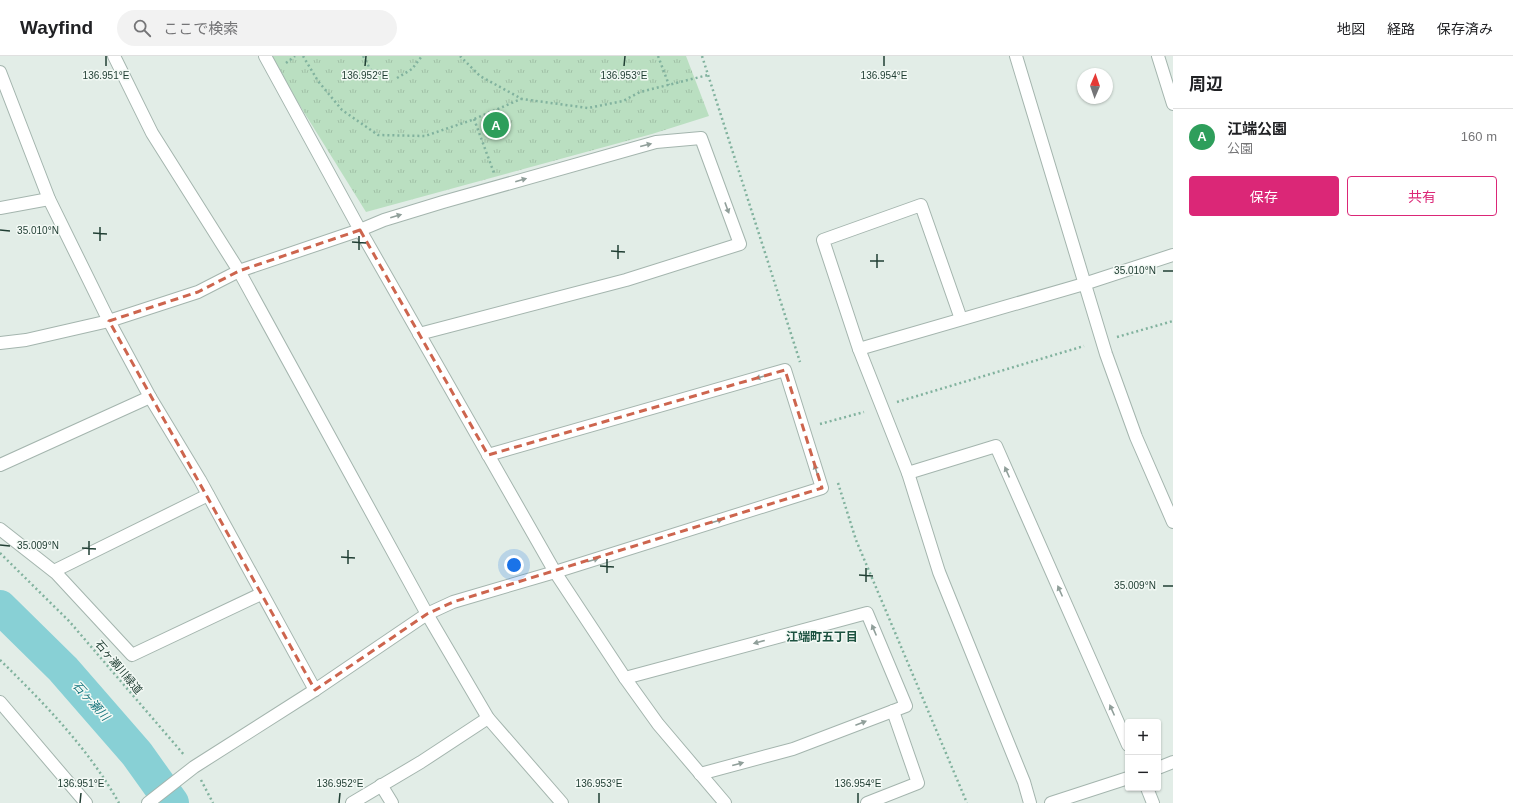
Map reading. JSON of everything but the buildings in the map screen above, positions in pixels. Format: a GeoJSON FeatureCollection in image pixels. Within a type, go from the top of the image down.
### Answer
{"type":"FeatureCollection","features":[{"type":"Feature","properties":{"kind":"street"},"geometry":{"type":"LineString","coordinates":[[114,56],[152,133],[239,271],[428,614],[488,718],[562,803]]}},
{"type":"Feature","properties":{"kind":"street"},"geometry":{"type":"LineString","coordinates":[[265,56],[360,230],[555,572],[625,678],[658,724],[725,803]]}},
{"type":"Feature","properties":{"kind":"street"},"geometry":{"type":"LineString","coordinates":[[1016,56],[1084,284],[1136,437],[1173,522]]}},
{"type":"Feature","properties":{"kind":"street"},"geometry":{"type":"LineString","coordinates":[[1158,56],[1173,104]]}},
{"type":"Feature","properties":{"kind":"street"},"geometry":{"type":"LineString","coordinates":[[0,72],[48,199],[109,321],[150,397],[208,495],[315,690]]}},
{"type":"Feature","properties":{"kind":"street"},"geometry":{"type":"LineString","coordinates":[[0,343],[26,340],[109,321],[198,292],[239,271],[360,230],[384,220],[499,186],[656,142],[701,138],[740,244],[626,280],[419,334]]}},
{"type":"Feature","properties":{"kind":"street"},"geometry":{"type":"LineString","coordinates":[[0,208],[48,199]]}},
{"type":"Feature","properties":{"kind":"street"},"geometry":{"type":"LineString","coordinates":[[961,318],[920,205],[823,240],[859,349],[908,473],[939,572],[1021,774],[1030,803]]}},
{"type":"Feature","properties":{"kind":"street"},"geometry":{"type":"LineString","coordinates":[[859,349],[961,318],[1084,284],[1173,255]]}},
{"type":"Feature","properties":{"kind":"street"},"geometry":{"type":"LineString","coordinates":[[148,803],[194,767],[315,690],[428,614],[453,602],[555,572],[822,488],[785,370],[488,455]]}},
{"type":"Feature","properties":{"kind":"street"},"geometry":{"type":"LineString","coordinates":[[0,465],[150,397]]}},
{"type":"Feature","properties":{"kind":"street"},"geometry":{"type":"LineString","coordinates":[[908,473],[996,446],[1125,738]]}},
{"type":"Feature","properties":{"kind":"street"},"geometry":{"type":"LineString","coordinates":[[54,571],[208,495]]}},
{"type":"Feature","properties":{"kind":"street"},"geometry":{"type":"LineString","coordinates":[[0,529],[54,571],[132,655],[261,594]]}},
{"type":"Feature","properties":{"kind":"street"},"geometry":{"type":"LineString","coordinates":[[625,678],[867,613],[906,706],[793,749],[700,774]]}},
{"type":"Feature","properties":{"kind":"street"},"geometry":{"type":"LineString","coordinates":[[0,702],[86,803]]}},
{"type":"Feature","properties":{"kind":"street"},"geometry":{"type":"LineString","coordinates":[[867,803],[918,783],[893,711]]}},
{"type":"Feature","properties":{"kind":"street"},"geometry":{"type":"LineString","coordinates":[[352,803],[421,762],[488,718]]}},
{"type":"Feature","properties":{"kind":"street"},"geometry":{"type":"LineString","coordinates":[[1161,767],[1173,762]]}},
{"type":"Feature","properties":{"kind":"street"},"geometry":{"type":"LineString","coordinates":[[1051,803],[1125,779]]}},
{"type":"Feature","properties":{"kind":"street"},"geometry":{"type":"LineString","coordinates":[[380,785],[392,803]]}},
{"type":"Feature","properties":{"kind":"street"},"geometry":{"type":"LineString","coordinates":[[1148,791],[1154,803]]}},
{"type":"Feature","properties":{"kind":"path"},"geometry":{"type":"LineString","coordinates":[[303,56],[318,81],[342,110],[378,135],[425,136],[474,119],[522,99]]}},
{"type":"Feature","properties":{"kind":"path"},"geometry":{"type":"LineString","coordinates":[[363,56],[374,74]]}},
{"type":"Feature","properties":{"kind":"path"},"geometry":{"type":"LineString","coordinates":[[397,78],[412,69],[422,56]]}},
{"type":"Feature","properties":{"kind":"path"},"geometry":{"type":"LineString","coordinates":[[460,56],[480,76],[522,99],[588,108],[623,101],[640,92],[708,75]]}},
{"type":"Feature","properties":{"kind":"path"},"geometry":{"type":"LineString","coordinates":[[658,56],[669,85]]}},
{"type":"Feature","properties":{"kind":"path"},"geometry":{"type":"LineString","coordinates":[[702,56],[800,365]]}},
{"type":"Feature","properties":{"kind":"path"},"geometry":{"type":"LineString","coordinates":[[474,119],[499,186]]}},
{"type":"Feature","properties":{"kind":"path"},"geometry":{"type":"LineString","coordinates":[[1117,337],[1173,321]]}},
{"type":"Feature","properties":{"kind":"path"},"geometry":{"type":"LineString","coordinates":[[897,402],[1084,346]]}},
{"type":"Feature","properties":{"kind":"path"},"geometry":{"type":"LineString","coordinates":[[820,424],[864,412]]}},
{"type":"Feature","properties":{"kind":"path"},"geometry":{"type":"LineString","coordinates":[[817,417],[822,432]]}},
{"type":"Feature","properties":{"kind":"path"},"geometry":{"type":"LineString","coordinates":[[838,482],[856,540],[967,803]]}},
{"type":"Feature","properties":{"kind":"path","name":"石ヶ瀬川緑道"},"geometry":{"type":"LineString","coordinates":[[0,553],[69,621],[194,767],[213,803]]}},
{"type":"Feature","properties":{"kind":"path"},"geometry":{"type":"LineString","coordinates":[[0,660],[59,720],[86,754],[119,803]]}},
{"type":"Feature","properties":{"kind":"highlighted area"},"geometry":{"type":"Polygon","coordinates":[[[360,230],[488,455],[785,370],[822,488],[453,602],[427,614],[315,690],[109,321],[198,292],[239,271],[360,230]]]}},
{"type":"Feature","properties":{"kind":"green space"},"geometry":{"type":"Polygon","coordinates":[[[272,56],[686,56],[709,116],[652,134],[366,212],[297,101],[272,56]]]}},
{"type":"Feature","properties":{"kind":"waterway","name":"石ヶ瀬川"},"geometry":{"type":"LineString","coordinates":[[0,607],[63,669],[137,754],[172,803]]}},
{"type":"Feature","properties":{"kind":"place","name":"江端公園"},"geometry":{"type":"Point","coordinates":[496,125]}},
{"type":"Feature","properties":{"kind":"district","name":"江端町五丁目"},"geometry":{"type":"Point","coordinates":[822,637]}}]}
